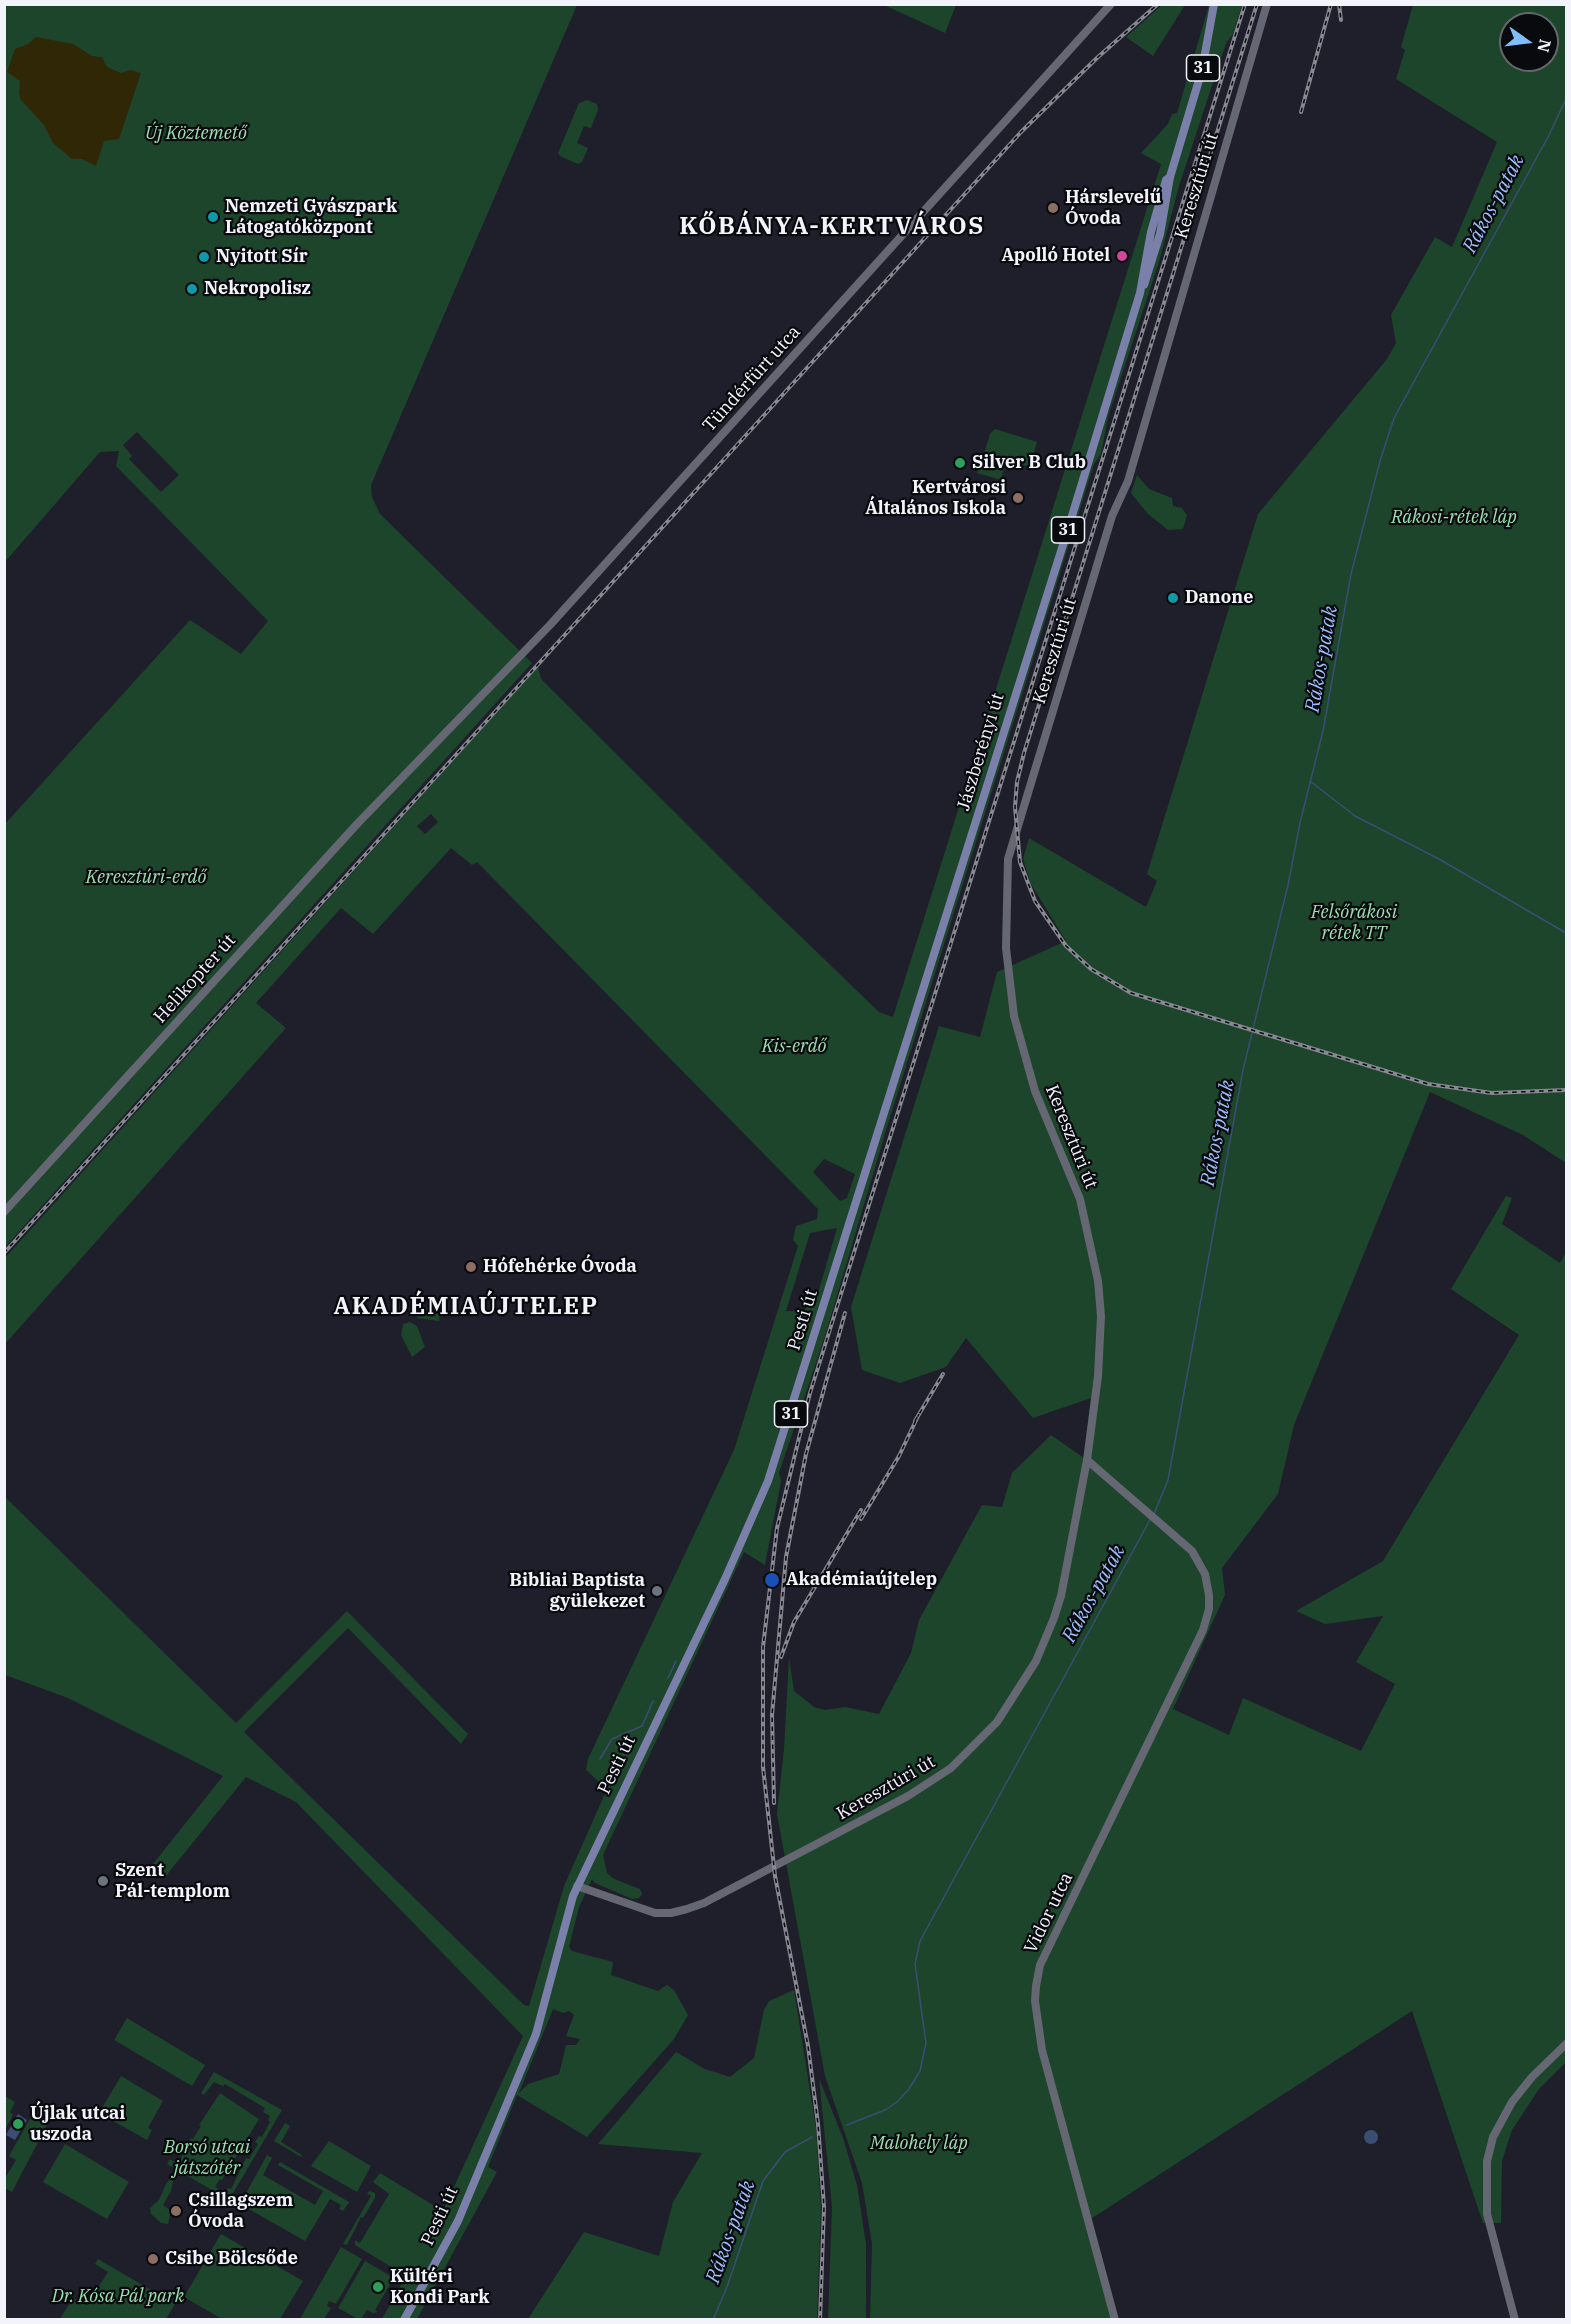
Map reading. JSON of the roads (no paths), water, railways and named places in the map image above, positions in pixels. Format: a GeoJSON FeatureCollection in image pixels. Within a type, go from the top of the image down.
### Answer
{"type":"FeatureCollection","features":[{"type":"Feature","properties":{"kind":"main road","name":"Jászberényi út"},"geometry":{"type":"LineString","coordinates":[[851,1220],[1140,293],[1149,274],[1160,234],[1170,177],[1206,54],[1214,4]]}},
{"type":"Feature","properties":{"kind":"main road","name":"Pesti út"},"geometry":{"type":"LineString","coordinates":[[404,2319],[458,2221],[536,2034],[568,1909],[577,1886],[763,1495],[851,1220]]}},
{"type":"Feature","properties":{"kind":"street","name":"Tündérfürt utca"},"geometry":{"type":"LineString","coordinates":[[410,769],[550,625],[1111,4]]}},
{"type":"Feature","properties":{"kind":"street","name":"Keresztúri út"},"geometry":{"type":"LineString","coordinates":[[577,1886],[641,1909],[671,1913],[704,1903],[930,1783],[951,1768],[997,1722],[1032,1668],[1054,1618],[1087,1460],[1101,1349],[1098,1281],[1080,1199],[1039,1100],[1014,1016],[1006,948],[1008,859],[1112,516],[1128,481],[1238,99],[1269,4]]}},
{"type":"Feature","properties":{"kind":"street","name":"Keresztúri út"},"geometry":{"type":"LineString","coordinates":[[1238,99],[1248,78],[1269,4]]}},
{"type":"Feature","properties":{"kind":"street","name":"Helikopter út"},"geometry":{"type":"LineString","coordinates":[[4,1212],[410,769]]}},
{"type":"Feature","properties":{"kind":"street","name":"Vidor utca"},"geometry":{"type":"LineString","coordinates":[[1087,1460],[1185,1544],[1199,1560],[1207,1578],[1210,1602],[1206,1623],[1040,1965],[1036,1986],[1035,2001],[1042,2050],[1115,2319]]}},
{"type":"Feature","properties":{"kind":"street"},"geometry":{"type":"LineString","coordinates":[[1084,1479],[1088,1470],[1097,1469]]}},
{"type":"Feature","properties":{"kind":"street"},"geometry":{"type":"LineString","coordinates":[[1515,2319],[1487,2214],[1487,2160],[1493,2137],[1512,2102],[1532,2077],[1566,2044]]}},
{"type":"Feature","properties":{"kind":"water"},"geometry":{"type":"Polygon","coordinates":[[[18,2114],[27,2120],[15,2140],[6,2135],[18,2114]]]}},
{"type":"Feature","properties":{"kind":"water"},"geometry":{"type":"Polygon","coordinates":[[[1371,2130],[1376,2132],[1378,2137],[1376,2142],[1371,2144],[1366,2142],[1364,2137],[1366,2132],[1371,2130]]]}},
{"type":"Feature","properties":{"kind":"waterway","name":"Rákos-patak"},"geometry":{"type":"LineString","coordinates":[[1566,5],[1566,17]]}},
{"type":"Feature","properties":{"kind":"waterway","name":"Rákos-patak"},"geometry":{"type":"LineString","coordinates":[[1154,1514],[1168,1480],[1243,1070],[1323,731],[1351,574],[1380,461],[1394,418],[1548,137],[1566,99]]}},
{"type":"Feature","properties":{"kind":"waterway"},"geometry":{"type":"LineString","coordinates":[[1310,781],[1355,816],[1439,859],[1566,933]]}},
{"type":"Feature","properties":{"kind":"waterway","name":"Rákos-patak"},"geometry":{"type":"LineString","coordinates":[[847,2125],[885,2110],[897,2102],[909,2089],[920,2071],[926,2043],[915,1964],[920,1941],[1151,1518]]}},
{"type":"Feature","properties":{"kind":"waterway"},"geometry":{"type":"LineString","coordinates":[[668,1678],[676,1661]]}},
{"type":"Feature","properties":{"kind":"waterway"},"geometry":{"type":"LineString","coordinates":[[600,1759],[612,1739],[642,1726],[653,1701]]}},
{"type":"Feature","properties":{"kind":"waterway","name":"Rákos-patak"},"geometry":{"type":"LineString","coordinates":[[713,2320],[727,2287],[763,2181],[785,2152],[812,2137]]}},
{"type":"Feature","properties":{"kind":"railway"},"geometry":{"type":"LineString","coordinates":[[4,1253],[1021,132],[1098,57],[1158,4]]}},
{"type":"Feature","properties":{"kind":"railway"},"geometry":{"type":"LineString","coordinates":[[820,2320],[824,2207],[818,2124],[808,2046],[775,1876],[763,1767],[763,1647],[777,1528],[810,1393],[1245,4]]}},
{"type":"Feature","properties":{"kind":"railway"},"geometry":{"type":"LineString","coordinates":[[1257,4],[1024,753],[1017,782],[1015,807],[1020,862],[1035,901],[1066,946],[1091,969],[1131,993],[1428,1084],[1492,1093],[1566,1090]]}},
{"type":"Feature","properties":{"kind":"railway"},"geometry":{"type":"LineString","coordinates":[[1301,112],[1331,4]]}},
{"type":"Feature","properties":{"kind":"railway"},"geometry":{"type":"LineString","coordinates":[[1339,4],[1341,20]]}},
{"type":"Feature","properties":{"kind":"railway"},"geometry":{"type":"LineString","coordinates":[[774,1803],[772,1715],[786,1557],[806,1454],[845,1313]]}},
{"type":"Feature","properties":{"kind":"railway"},"geometry":{"type":"LineString","coordinates":[[915,1421],[943,1374]]}},
{"type":"Feature","properties":{"kind":"railway"},"geometry":{"type":"LineString","coordinates":[[861,1519],[899,1456],[919,1414]]}},
{"type":"Feature","properties":{"kind":"railway"},"geometry":{"type":"LineString","coordinates":[[781,1657],[794,1622],[861,1510]]}},
{"type":"Feature","properties":{"kind":"place","name":"Hárslevelű Óvoda"},"geometry":{"type":"Point","coordinates":[1053,208]}},
{"type":"Feature","properties":{"kind":"place","name":"Nemzeti Gyászpark Látogatóközpont"},"geometry":{"type":"Point","coordinates":[213,217]}},
{"type":"Feature","properties":{"kind":"place","name":"Apolló Hotel"},"geometry":{"type":"Point","coordinates":[1122,256]}},
{"type":"Feature","properties":{"kind":"place","name":"Nyitott Sír"},"geometry":{"type":"Point","coordinates":[204,257]}},
{"type":"Feature","properties":{"kind":"place","name":"Nekropolisz"},"geometry":{"type":"Point","coordinates":[192,289]}},
{"type":"Feature","properties":{"kind":"place","name":"Silver B Club"},"geometry":{"type":"Point","coordinates":[960,463]}},
{"type":"Feature","properties":{"kind":"place","name":"Kertvárosi Általános Iskola"},"geometry":{"type":"Point","coordinates":[1018,498]}},
{"type":"Feature","properties":{"kind":"place","name":"Danone"},"geometry":{"type":"Point","coordinates":[1173,598]}},
{"type":"Feature","properties":{"kind":"place","name":"Hófehérke Óvoda"},"geometry":{"type":"Point","coordinates":[471,1267]}},
{"type":"Feature","properties":{"kind":"place","name":"Akadémiaújtelep"},"geometry":{"type":"Point","coordinates":[772,1580]}},
{"type":"Feature","properties":{"kind":"place","name":"Bibliai Baptista gyülekezet"},"geometry":{"type":"Point","coordinates":[657,1591]}},
{"type":"Feature","properties":{"kind":"place","name":"Szent Pál-templom"},"geometry":{"type":"Point","coordinates":[103,1881]}},
{"type":"Feature","properties":{"kind":"place","name":"Újlak utcai uszoda"},"geometry":{"type":"Point","coordinates":[18,2124]}},
{"type":"Feature","properties":{"kind":"place","name":"Csillagszem Óvoda"},"geometry":{"type":"Point","coordinates":[176,2211]}},
{"type":"Feature","properties":{"kind":"place","name":"Csibe Bölcsőde"},"geometry":{"type":"Point","coordinates":[153,2259]}},
{"type":"Feature","properties":{"kind":"place","name":"Kültéri Kondi Park"},"geometry":{"type":"Point","coordinates":[378,2287]}},
{"type":"Feature","properties":{"kind":"district","name":"KŐBÁNYA-KERTVÁROS"},"geometry":{"type":"Point","coordinates":[832,227]}},
{"type":"Feature","properties":{"kind":"district","name":"AKADÉMIAÚJTELEP"},"geometry":{"type":"Point","coordinates":[466,1307]}},
{"type":"Feature","properties":{"kind":"park label","name":"Új Köztemető"},"geometry":{"type":"Point","coordinates":[196,134]}},
{"type":"Feature","properties":{"kind":"park label","name":"Rákosi-rétek láp"},"geometry":{"type":"Point","coordinates":[1454,518]}},
{"type":"Feature","properties":{"kind":"park label","name":"Keresztúri-erdő"},"geometry":{"type":"Point","coordinates":[146,878]}},
{"type":"Feature","properties":{"kind":"park label","name":"Felsőrákosi rétek TT"},"geometry":{"type":"Point","coordinates":[1354,923]}},
{"type":"Feature","properties":{"kind":"park label","name":"Kis-erdő"},"geometry":{"type":"Point","coordinates":[794,1047]}},
{"type":"Feature","properties":{"kind":"park label","name":"Malohely láp"},"geometry":{"type":"Point","coordinates":[919,2144]}},
{"type":"Feature","properties":{"kind":"park label","name":"Borsó utcai játszótér"},"geometry":{"type":"Point","coordinates":[207,2158]}},
{"type":"Feature","properties":{"kind":"park label","name":"Dr. Kósa Pál park"},"geometry":{"type":"Point","coordinates":[118,2297]}}]}
